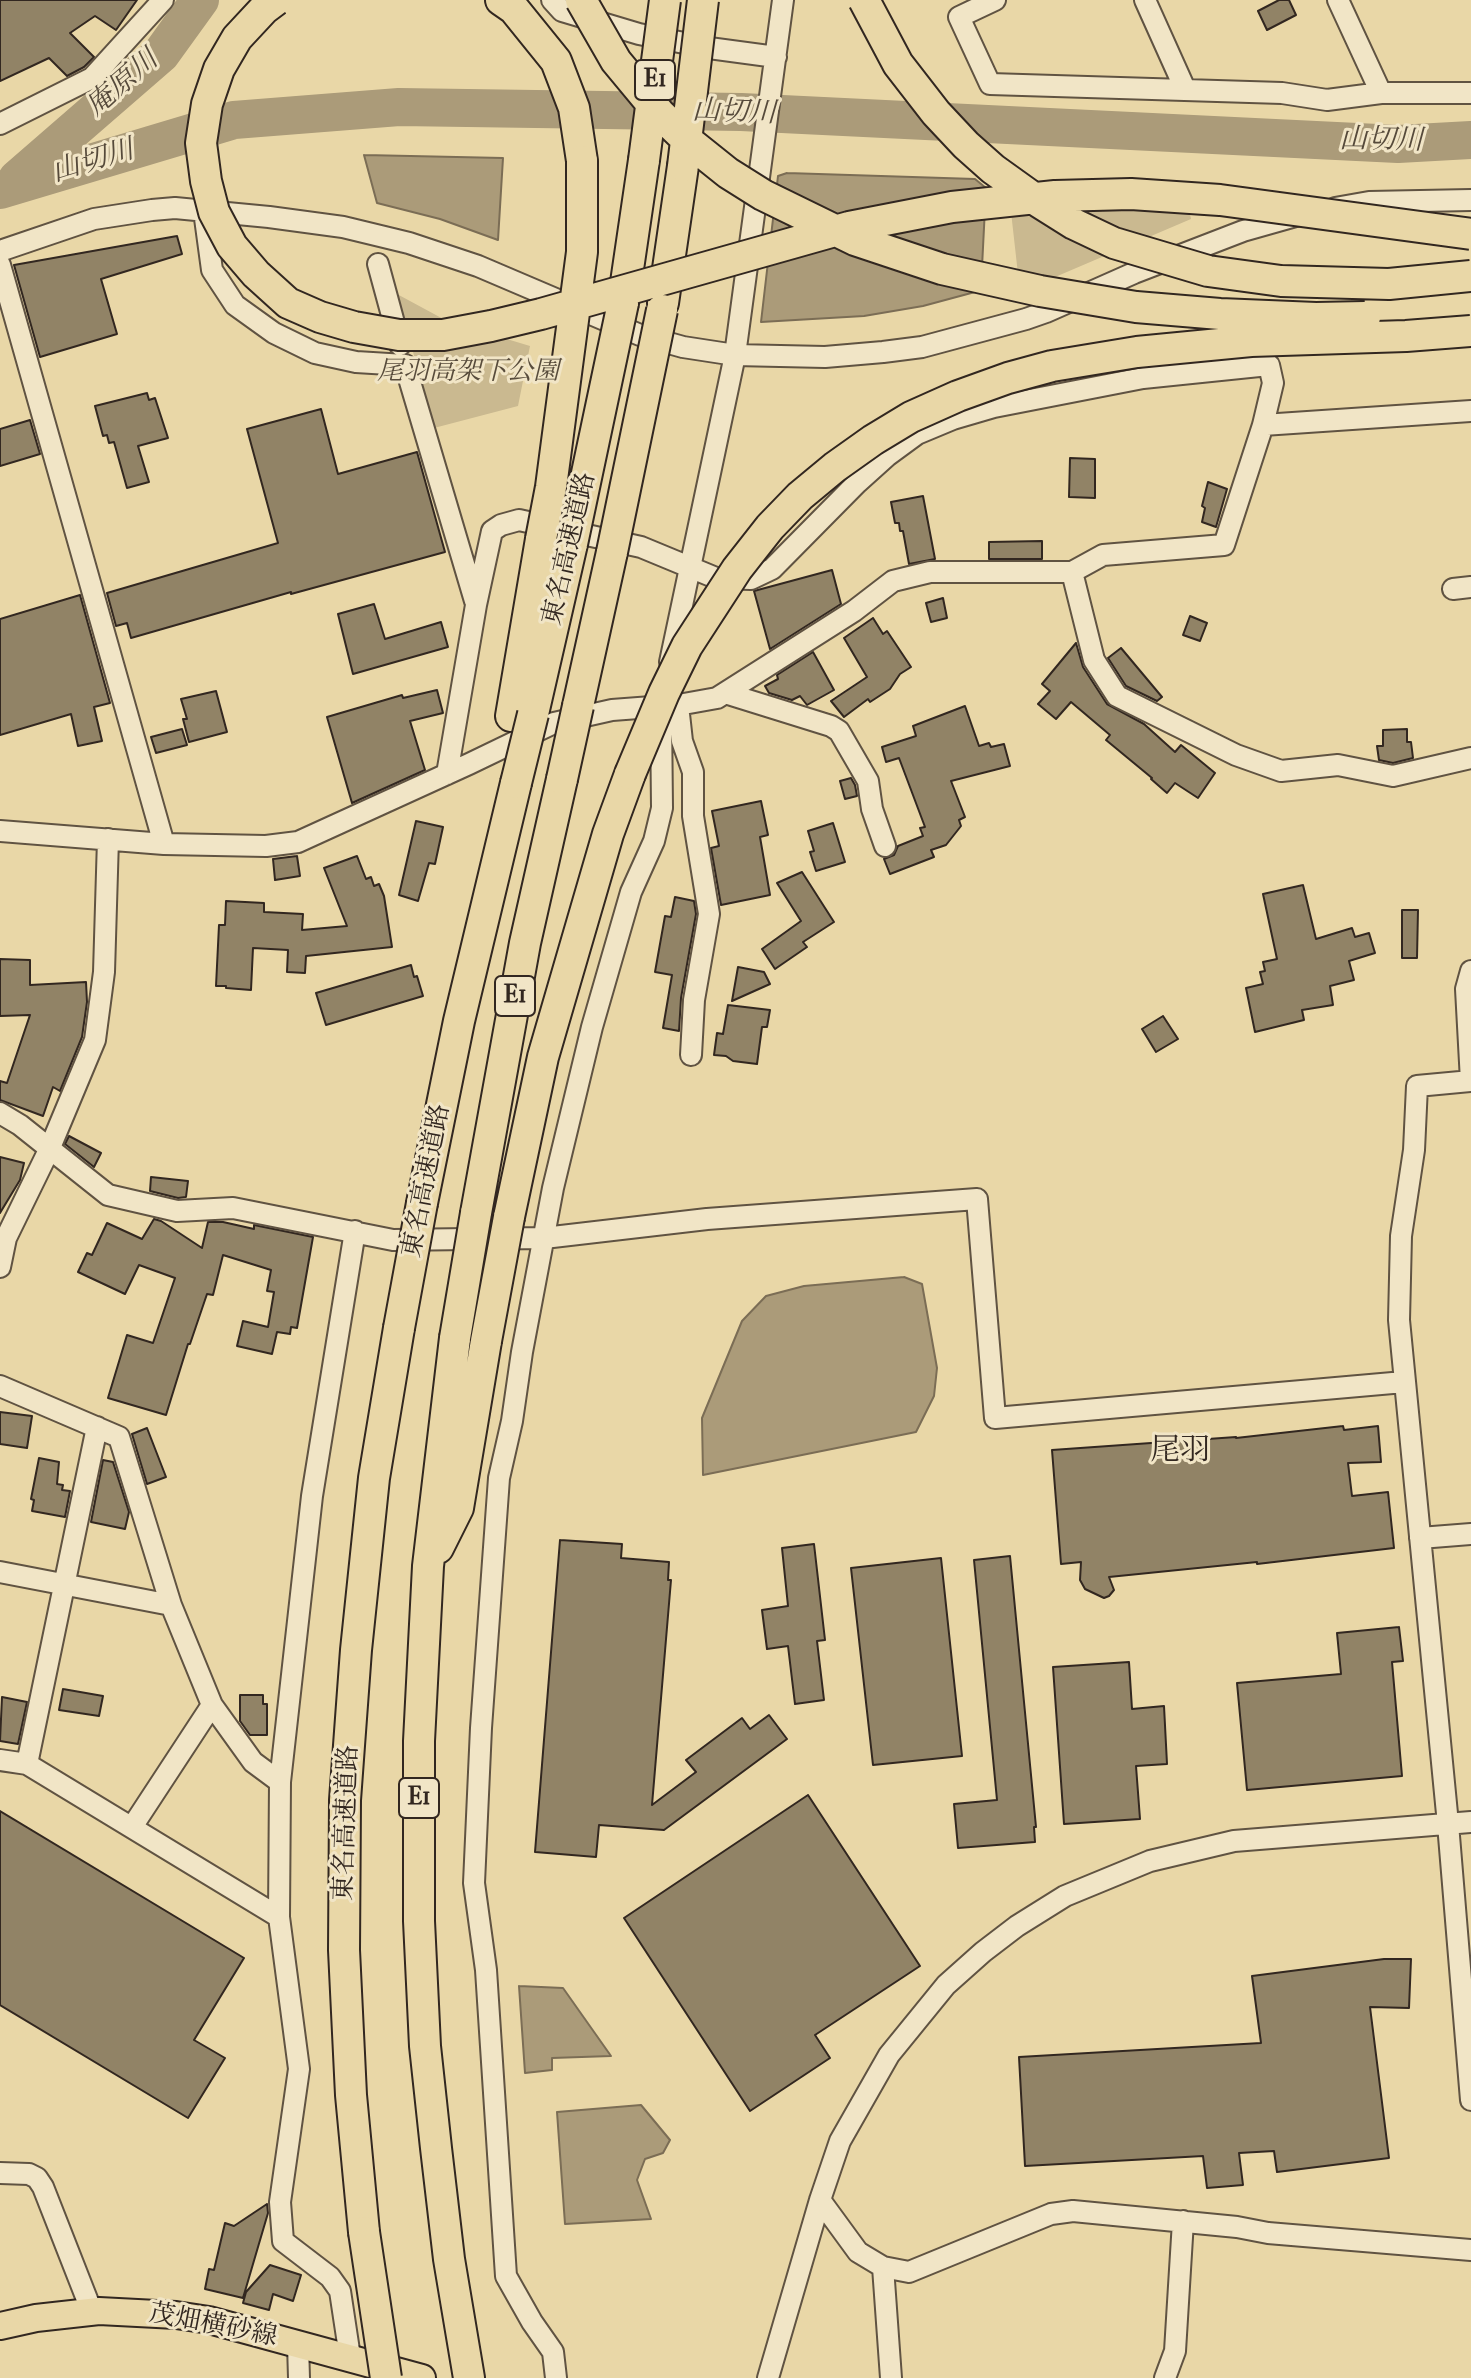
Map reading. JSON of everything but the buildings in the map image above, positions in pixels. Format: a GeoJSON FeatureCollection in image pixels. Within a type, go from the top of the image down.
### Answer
{"type":"FeatureCollection","features":[{"type":"Feature","properties":{"kind":"highway"},"geometry":{"type":"LineString","coordinates":[[276,0],[237,38],[219,69],[207,104],[201,143],[206,181],[214,212],[232,246],[256,274],[288,303],[354,327],[399,335],[443,335],[467,331],[541,314],[849,227],[952,207],[1055,196],[1131,194],[1220,200],[1471,234]]}},
{"type":"Feature","properties":{"kind":"highway"},"geometry":{"type":"LineString","coordinates":[[501,0],[514,9],[556,61],[574,108],[582,161],[582,252],[551,487],[541,539],[522,715]]}},
{"type":"Feature","properties":{"kind":"highway"},"geometry":{"type":"LineString","coordinates":[[581,0],[616,61],[660,114],[688,141],[728,173],[763,195],[855,240],[942,269],[1040,291],[1136,307],[1316,318],[1408,316],[1471,310]]}},
{"type":"Feature","properties":{"kind":"highway","name":"東名高速道路"},"geometry":{"type":"LineString","coordinates":[[386,2378],[364,2232],[351,2095],[345,1979],[345,1800],[356,1650],[374,1478],[422,1203],[522,715],[572,544],[623,303],[665,0]]}},
{"type":"Feature","properties":{"kind":"highway","name":"東名高速道路"},"geometry":{"type":"LineString","coordinates":[[469,2378],[449,2259],[425,2046],[419,1921],[419,1741],[428,1566],[455,1338],[476,1213],[525,943],[662,310],[703,0]]}},
{"type":"Feature","properties":{"kind":"highway"},"geometry":{"type":"LineString","coordinates":[[864,0],[898,64],[936,113],[966,145],[1039,202],[1074,224],[1114,243],[1208,271],[1281,281],[1389,284],[1471,276]]}},
{"type":"Feature","properties":{"kind":"highway"},"geometry":{"type":"LineString","coordinates":[[428,1566],[458,1508],[509,1217],[543,1057],[600,861],[630,774],[687,646],[737,569],[770,527],[800,496],[847,458],[911,417],[958,396],[1023,374],[1137,352],[1251,341],[1471,331]]}},
{"type":"Feature","properties":{"kind":"main road","name":"茂畑横砂線"},"geometry":{"type":"LineString","coordinates":[[0,2326],[36,2318],[92,2312],[134,2311],[176,2315],[209,2320],[422,2378]]}},
{"type":"Feature","properties":{"kind":"street"},"geometry":{"type":"LineString","coordinates":[[0,124],[92,78],[163,0]]}},
{"type":"Feature","properties":{"kind":"street"},"geometry":{"type":"LineString","coordinates":[[552,0],[562,11],[775,68]]}},
{"type":"Feature","properties":{"kind":"street"},"geometry":{"type":"LineString","coordinates":[[556,2378],[553,2352],[506,2276],[486,1970],[474,1883],[481,1728],[499,1478],[553,1188],[592,1027],[631,892],[654,841],[662,808],[670,706],[690,567],[735,355],[783,0]]}},
{"type":"Feature","properties":{"kind":"street"},"geometry":{"type":"LineString","coordinates":[[995,0],[956,8],[990,84],[1282,93],[1327,100],[1381,93],[1471,93]]}},
{"type":"Feature","properties":{"kind":"street"},"geometry":{"type":"LineString","coordinates":[[1145,0],[1185,89]]}},
{"type":"Feature","properties":{"kind":"street"},"geometry":{"type":"LineString","coordinates":[[1338,0],[1381,93]]}},
{"type":"Feature","properties":{"kind":"street"},"geometry":{"type":"LineString","coordinates":[[0,251],[94,219],[152,210],[175,208],[269,217],[343,227],[409,243],[478,266],[640,335],[683,347],[735,355],[825,357],[922,347],[1046,312],[1134,273],[1273,221],[1369,202],[1471,200]]}},
{"type":"Feature","properties":{"kind":"street"},"geometry":{"type":"LineString","coordinates":[[204,211],[212,270],[235,305],[274,333],[315,353],[356,362],[405,365]]}},
{"type":"Feature","properties":{"kind":"street"},"geometry":{"type":"LineString","coordinates":[[378,264],[476,605]]}},
{"type":"Feature","properties":{"kind":"street"},"geometry":{"type":"LineString","coordinates":[[0,265],[164,844]]}},
{"type":"Feature","properties":{"kind":"street"},"geometry":{"type":"LineString","coordinates":[[0,831],[164,844],[266,846],[298,842],[447,774],[554,723],[612,710],[670,706],[717,698],[854,611],[893,581],[930,572],[1072,572],[1103,555],[1224,545],[1263,425],[1273,383],[1269,365],[1143,378],[994,407],[953,419],[917,434],[887,456],[772,569],[751,579],[716,578],[641,547],[519,520],[501,525],[492,531],[447,774]]}},
{"type":"Feature","properties":{"kind":"street"},"geometry":{"type":"LineString","coordinates":[[1263,425],[1471,411]]}},
{"type":"Feature","properties":{"kind":"street"},"geometry":{"type":"LineString","coordinates":[[1072,572],[1094,660],[1117,696],[1236,755],[1281,771],[1338,765],[1393,776],[1471,758]]}},
{"type":"Feature","properties":{"kind":"street"},"geometry":{"type":"LineString","coordinates":[[725,693],[839,731],[868,781],[872,809],[885,846]]}},
{"type":"Feature","properties":{"kind":"street"},"geometry":{"type":"LineString","coordinates":[[670,706],[693,772],[695,829],[709,914],[694,1000],[691,1055]]}},
{"type":"Feature","properties":{"kind":"street"},"geometry":{"type":"LineString","coordinates":[[659,820],[695,829]]}},
{"type":"Feature","properties":{"kind":"street"},"geometry":{"type":"LineString","coordinates":[[0,1267],[6,1238],[49,1150],[95,1040],[104,972],[108,839]]}},
{"type":"Feature","properties":{"kind":"street"},"geometry":{"type":"LineString","coordinates":[[1471,971],[1466,989],[1471,1081],[1417,1086],[1414,1150],[1401,1236],[1399,1320],[1448,1824],[1471,2100]]}},
{"type":"Feature","properties":{"kind":"street"},"geometry":{"type":"LineString","coordinates":[[0,1113],[20,1125],[108,1195],[177,1211],[233,1208],[393,1240],[544,1238],[707,1219],[977,1199],[995,1418],[1404,1382]]}},
{"type":"Feature","properties":{"kind":"street"},"geometry":{"type":"LineString","coordinates":[[350,2357],[340,2291],[330,2277],[283,2241],[280,2202],[299,2069],[279,1917],[280,1782],[312,1496],[355,1231]]}},
{"type":"Feature","properties":{"kind":"street"},"geometry":{"type":"LineString","coordinates":[[0,1386],[119,1437],[171,1605],[212,1705],[253,1762],[280,1782]]}},
{"type":"Feature","properties":{"kind":"street"},"geometry":{"type":"LineString","coordinates":[[27,1764],[97,1427]]}},
{"type":"Feature","properties":{"kind":"street"},"geometry":{"type":"LineString","coordinates":[[1420,1538],[1471,1534]]}},
{"type":"Feature","properties":{"kind":"street"},"geometry":{"type":"LineString","coordinates":[[0,1572],[171,1605]]}},
{"type":"Feature","properties":{"kind":"street"},"geometry":{"type":"LineString","coordinates":[[132,1827],[212,1705]]}},
{"type":"Feature","properties":{"kind":"street"},"geometry":{"type":"LineString","coordinates":[[0,1760],[27,1764],[279,1917]]}},
{"type":"Feature","properties":{"kind":"street"},"geometry":{"type":"LineString","coordinates":[[768,2378],[840,2141],[889,2055],[946,1985],[983,1952],[1065,1896],[1150,1861],[1234,1841],[1471,1822]]}},
{"type":"Feature","properties":{"kind":"street"},"geometry":{"type":"LineString","coordinates":[[0,2173],[29,2174],[37,2178],[43,2187],[92,2312]]}},
{"type":"Feature","properties":{"kind":"street"},"geometry":{"type":"LineString","coordinates":[[820,2200],[858,2252],[883,2267],[909,2272],[1051,2214],[1062,2213],[1095,2212],[1268,2233],[1471,2250]]}},
{"type":"Feature","properties":{"kind":"street"},"geometry":{"type":"LineString","coordinates":[[1165,2378],[1175,2351],[1183,2221]]}},
{"type":"Feature","properties":{"kind":"street"},"geometry":{"type":"LineString","coordinates":[[883,2267],[891,2378]]}},
{"type":"Feature","properties":{"kind":"street"},"geometry":{"type":"LineString","coordinates":[[298,2344],[299,2378]]}},
{"type":"Feature","properties":{"kind":"green space"},"geometry":{"type":"Polygon","coordinates":[[[1185,191],[1191,219],[1020,292],[1009,194],[1185,191]]]}},
{"type":"Feature","properties":{"kind":"green space","name":"尾羽高架下公園"},"geometry":{"type":"Polygon","coordinates":[[[397,294],[447,321],[530,346],[518,406],[434,428],[397,294]]]}},
{"type":"Feature","properties":{"kind":"shaded area"},"geometry":{"type":"Polygon","coordinates":[[[364,155],[503,158],[498,240],[440,219],[377,203],[364,155]]]}},
{"type":"Feature","properties":{"kind":"shaded area"},"geometry":{"type":"Polygon","coordinates":[[[787,173],[975,179],[986,188],[981,287],[975,292],[923,306],[864,316],[761,322],[778,176],[787,173]]]}},
{"type":"Feature","properties":{"kind":"shaded area"},"geometry":{"type":"Polygon","coordinates":[[[904,1277],[922,1284],[937,1368],[934,1396],[916,1432],[703,1475],[702,1418],[742,1321],[766,1296],[804,1286],[904,1277]]]}},
{"type":"Feature","properties":{"kind":"shaded area"},"geometry":{"type":"Polygon","coordinates":[[[519,1986],[563,1988],[611,2056],[552,2058],[552,2070],[525,2073],[519,1986]]]}},
{"type":"Feature","properties":{"kind":"shaded area"},"geometry":{"type":"Polygon","coordinates":[[[641,2105],[670,2140],[663,2153],[645,2159],[637,2180],[651,2219],[565,2224],[557,2112],[641,2105]]]}},
{"type":"Feature","properties":{"kind":"waterway","name":"庵原川"},"geometry":{"type":"LineString","coordinates":[[17,179],[161,54],[200,0]]}},
{"type":"Feature","properties":{"kind":"waterway","name":"山切川"},"geometry":{"type":"LineString","coordinates":[[0,190],[234,120],[399,107],[741,112],[1398,144],[1471,140]]}},
{"type":"Feature","properties":{"kind":"district","name":"尾羽"},"geometry":{"type":"Point","coordinates":[1180,1452]}}]}
